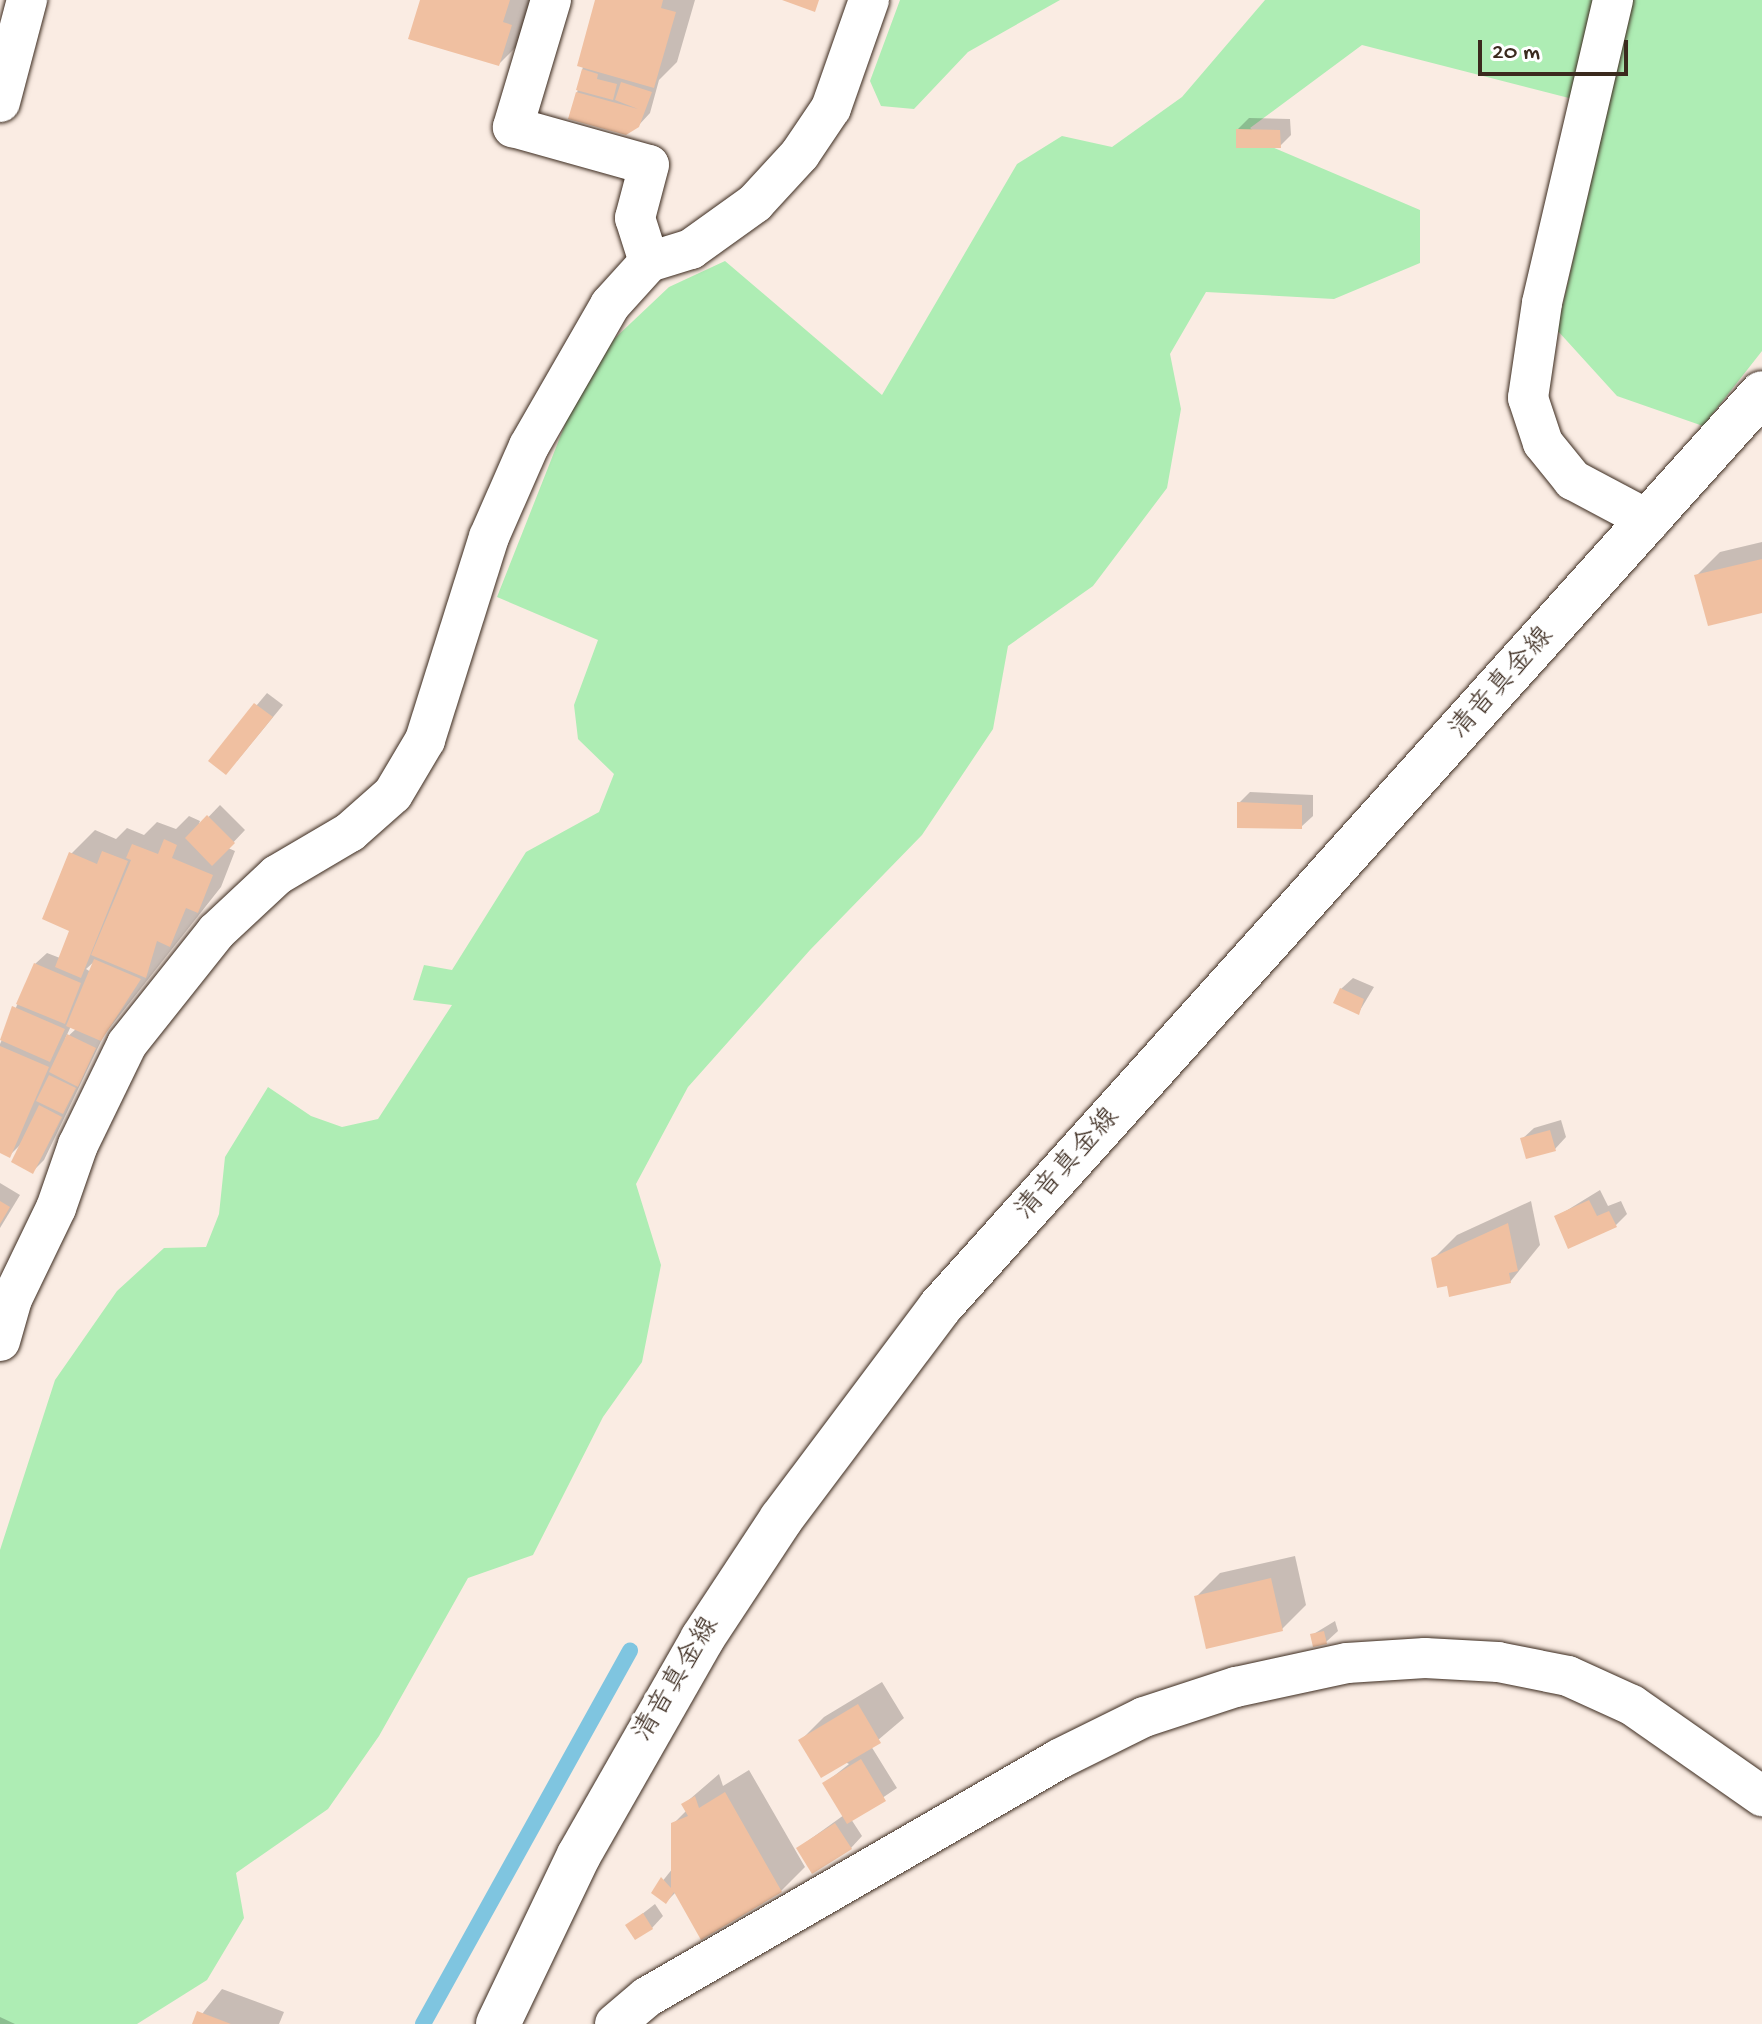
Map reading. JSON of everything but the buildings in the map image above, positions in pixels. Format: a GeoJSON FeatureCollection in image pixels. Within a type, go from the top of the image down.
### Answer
{"type":"FeatureCollection","features":[{"type":"Feature","properties":{"kind":"main road","name":"清音真金線"},"geometry":{"type":"LineString","coordinates":[[498,2024],[579,1855],[647,1731],[781,1519],[940,1307],[1762,393]]}},
{"type":"Feature","properties":{"kind":"street"},"geometry":{"type":"LineString","coordinates":[[0,102],[27,0]]}},
{"type":"Feature","properties":{"kind":"street"},"geometry":{"type":"LineString","coordinates":[[551,0],[513,127],[649,165],[635,218],[649,262]]}},
{"type":"Feature","properties":{"kind":"street"},"geometry":{"type":"LineString","coordinates":[[0,1341],[12,1299],[56,1208],[78,1145],[127,1044],[216,932],[256,894],[277,875],[350,832],[393,794],[425,740],[489,537],[529,446],[610,305],[649,262],[691,249],[755,203],[800,154],[831,108],[869,0]]}},
{"type":"Feature","properties":{"kind":"street"},"geometry":{"type":"LineString","coordinates":[[1613,0],[1542,303],[1528,398],[1543,443],[1573,480],[1650,521]]}},
{"type":"Feature","properties":{"kind":"street"},"geometry":{"type":"LineString","coordinates":[[615,2024],[647,1997],[1059,1759],[1157,1713],[1236,1687],[1347,1663],[1425,1658],[1498,1662],[1568,1676],[1632,1705],[1762,1796]]}},
{"type":"Feature","properties":{"kind":"green space"},"geometry":{"type":"Polygon","coordinates":[[[900,0],[1060,0],[968,52],[914,109],[881,106],[870,81],[900,0]]]}},
{"type":"Feature","properties":{"kind":"green space"},"geometry":{"type":"Polygon","coordinates":[[[1265,0],[1762,0],[1762,351],[1703,426],[1617,396],[1557,330],[1608,108],[1362,45],[1250,128],[1272,147],[1420,210],[1420,263],[1334,299],[1206,292],[1170,354],[1181,409],[1167,488],[1093,586],[1008,646],[993,729],[922,835],[810,950],[688,1087],[636,1184],[661,1265],[642,1362],[603,1417],[533,1555],[468,1578],[379,1736],[328,1809],[236,1873],[244,1918],[207,1980],[137,2024],[0,2024],[0,1550],[55,1380],[117,1291],[164,1248],[206,1247],[219,1214],[225,1157],[268,1087],[311,1116],[342,1127],[378,1119],[452,1005],[413,1000],[424,965],[452,970],[526,852],[599,812],[614,774],[578,739],[574,705],[598,640],[497,597],[568,417],[614,339],[669,287],[725,261],[882,395],[1017,164],[1062,136],[1112,147],[1182,97],[1265,0]]]}},
{"type":"Feature","properties":{"kind":"waterway"},"geometry":{"type":"LineString","coordinates":[[423,2024],[630,1650]]}}]}
